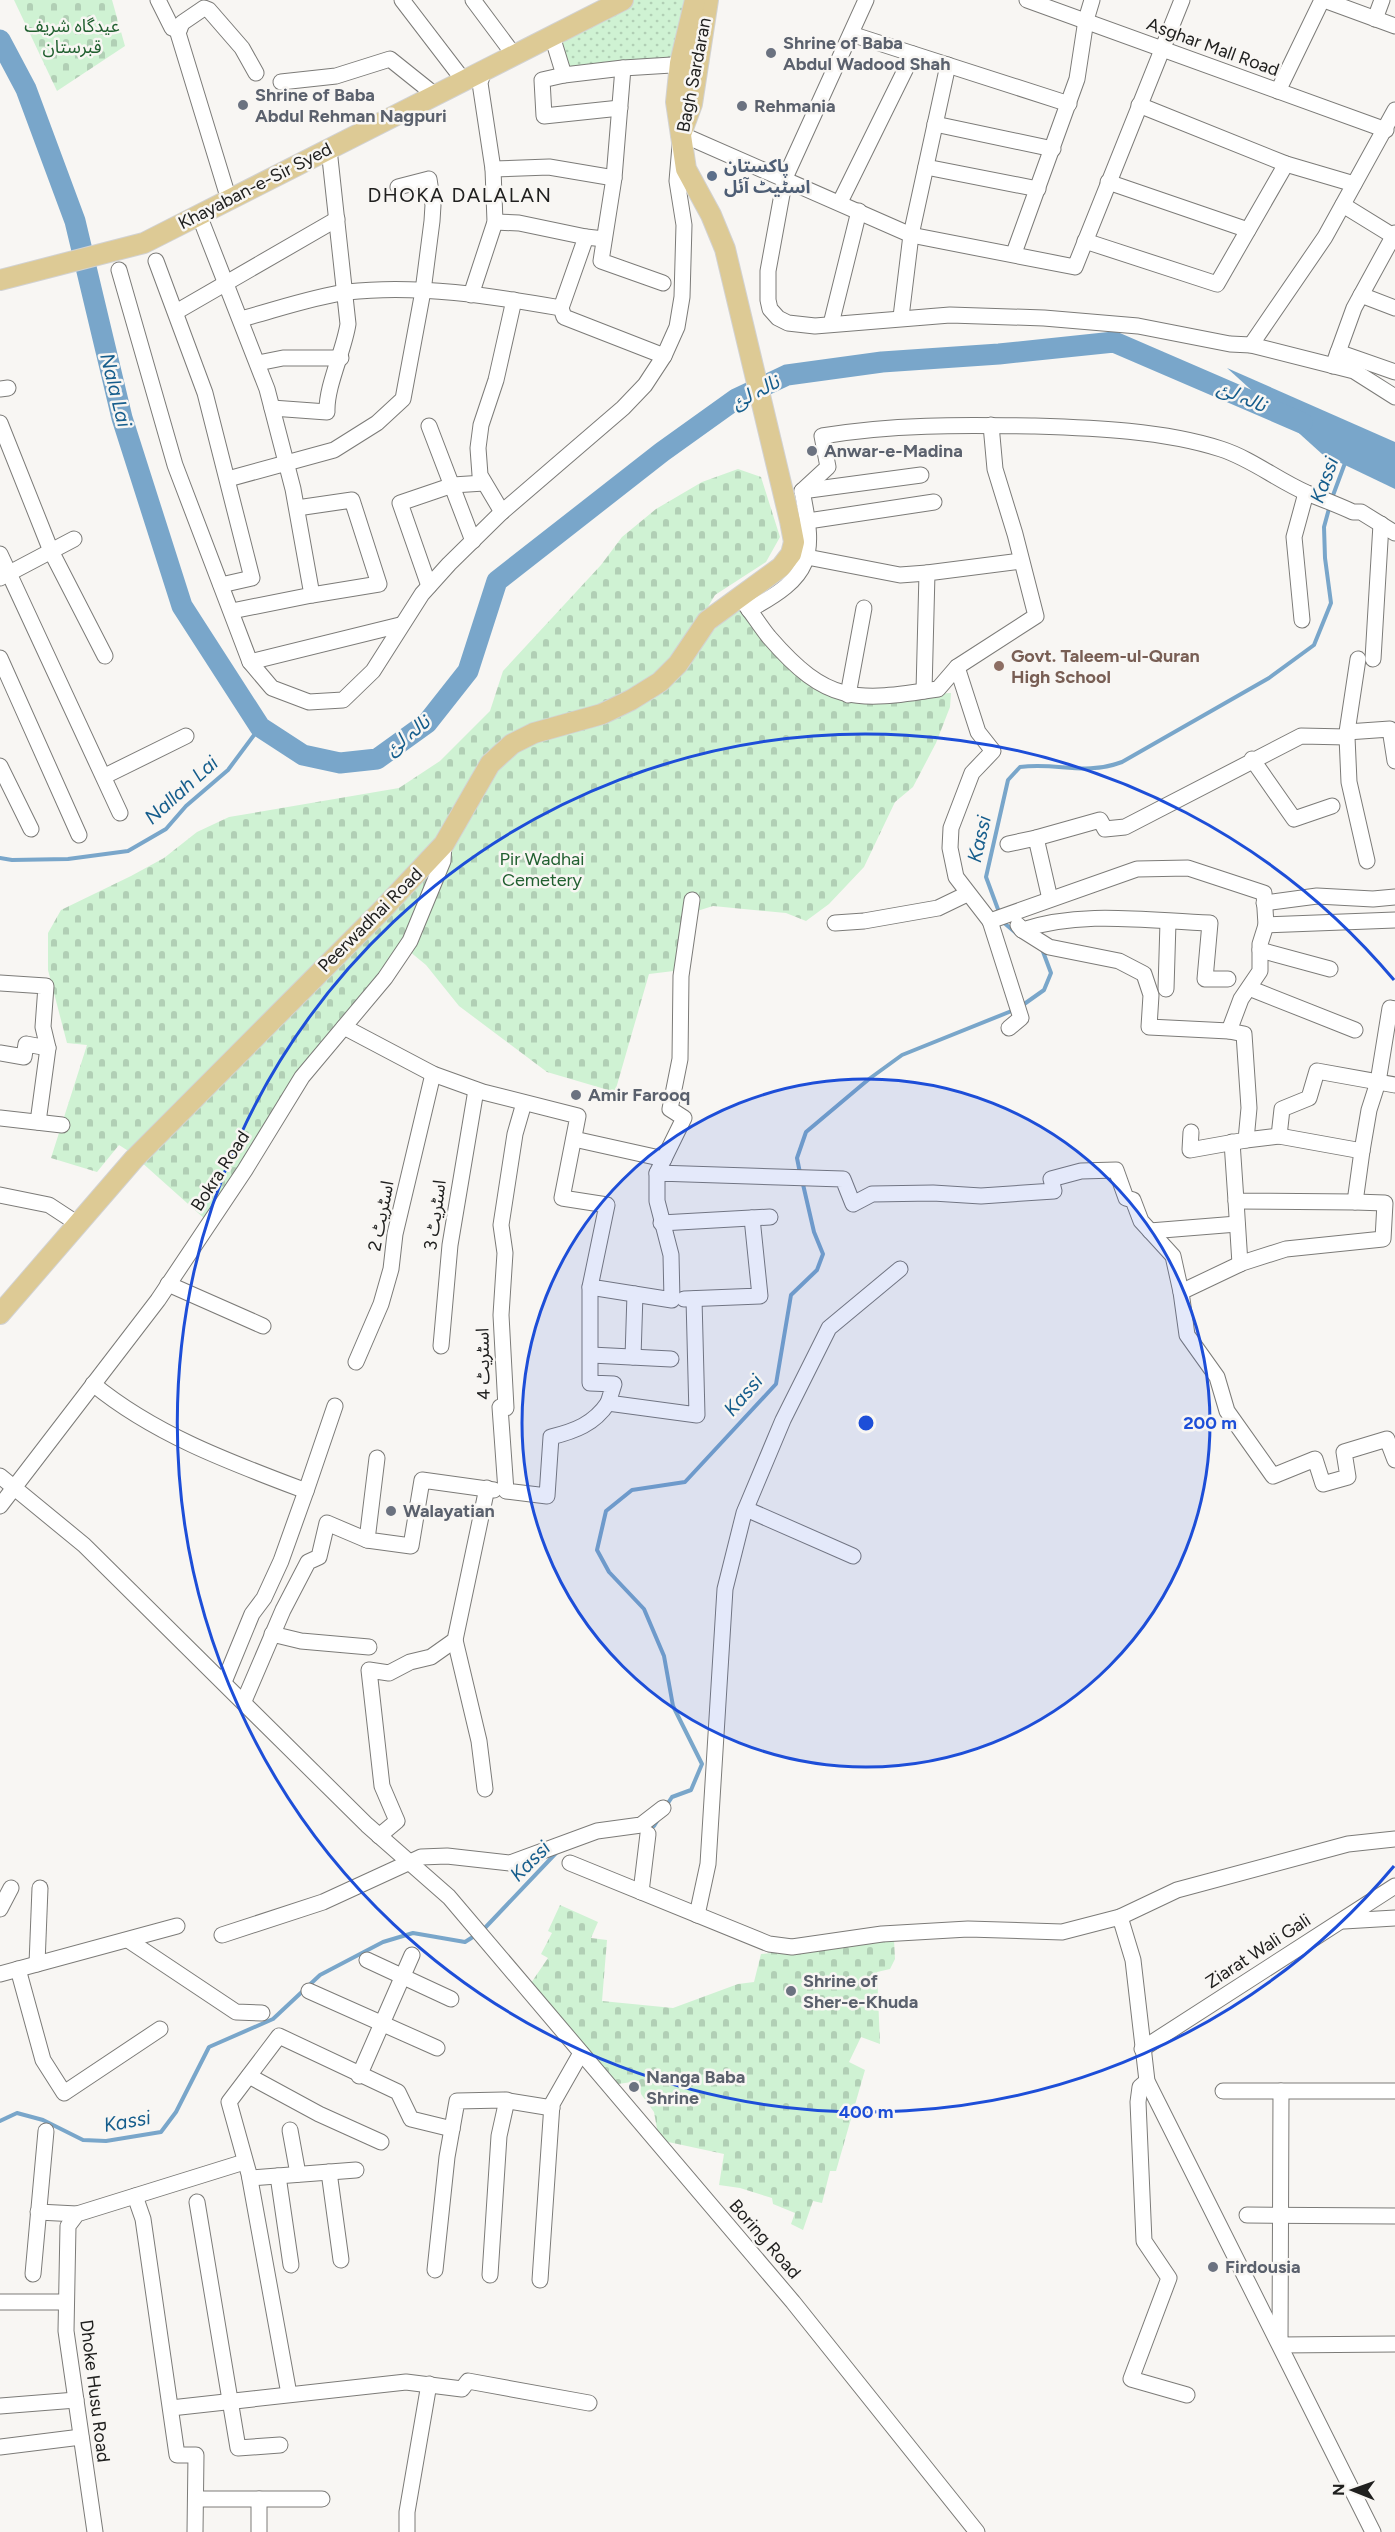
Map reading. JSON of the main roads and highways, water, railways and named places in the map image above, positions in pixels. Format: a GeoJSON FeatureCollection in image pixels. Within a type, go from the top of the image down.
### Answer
{"type":"FeatureCollection","features":[{"type":"Feature","properties":{"kind":"main road","name":"Khayaban-e-Sir Syed"},"geometry":{"type":"LineString","coordinates":[[0,280],[144,243],[623,0]]}},
{"type":"Feature","properties":{"kind":"main road"},"geometry":{"type":"LineString","coordinates":[[689,64],[695,0]]}},
{"type":"Feature","properties":{"kind":"main road","name":"Bagh Sardaran"},"geometry":{"type":"LineString","coordinates":[[708,0],[676,102],[686,169],[711,215],[732,276],[794,542],[791,554],[781,567],[768,577]]}},
{"type":"Feature","properties":{"kind":"main road","name":"Peerwadhai Road"},"geometry":{"type":"LineString","coordinates":[[0,1314],[134,1159],[381,911],[444,844],[490,764],[512,744],[534,733],[602,714],[660,682],[678,664],[707,621],[743,603],[768,577]]}},
{"type":"Feature","properties":{"kind":"main road"},"geometry":{"type":"LineString","coordinates":[[0,1297],[42,1252],[76,1226]]}},
{"type":"Feature","properties":{"kind":"water","name":"نالہ لئ"},"geometry":{"type":"Polygon","coordinates":[[[1227,368],[1395,442],[1395,489],[1322,454],[1227,368]]]}},
{"type":"Feature","properties":{"kind":"waterway","name":"نالہ لئ"},"geometry":{"type":"LineString","coordinates":[[0,40],[26,89],[75,221],[122,418],[182,606],[260,727],[303,755],[340,763],[377,759],[427,723],[468,671],[497,581],[662,452],[736,399],[787,375],[882,362],[999,354],[1114,342],[1302,423]]}},
{"type":"Feature","properties":{"kind":"waterway","name":"Kassi"},"geometry":{"type":"LineString","coordinates":[[1332,498],[1345,463]]}},
{"type":"Feature","properties":{"kind":"waterway","name":"Kassi"},"geometry":{"type":"LineString","coordinates":[[999,912],[986,877],[1008,780],[1020,767],[1095,768],[1122,762],[1269,678],[1314,645],[1331,603],[1325,558],[1324,527],[1330,505]]}},
{"type":"Feature","properties":{"kind":"waterway","name":"Nallah Lai"},"geometry":{"type":"LineString","coordinates":[[0,858],[12,860],[68,859],[128,851],[166,829],[186,806],[228,770],[260,727]]}},
{"type":"Feature","properties":{"kind":"waterway","name":"Kassi"},"geometry":{"type":"LineString","coordinates":[[1003,922],[1016,933]]}},
{"type":"Feature","properties":{"kind":"waterway","name":"Kassi"},"geometry":{"type":"LineString","coordinates":[[1020,1007],[1044,990],[1051,973],[1042,949]]}},
{"type":"Feature","properties":{"kind":"waterway","name":"Kassi"},"geometry":{"type":"LineString","coordinates":[[800,1173],[797,1158],[806,1132],[869,1079],[902,1055],[1014,1010]]}},
{"type":"Feature","properties":{"kind":"waterway","name":"Kassi"},"geometry":{"type":"LineString","coordinates":[[666,1806],[672,1797],[691,1790],[702,1764],[673,1706],[664,1656],[644,1609],[609,1572],[597,1550],[606,1511],[632,1490],[685,1482],[776,1384],[791,1295],[817,1270],[823,1254],[814,1232],[802,1180]]}},
{"type":"Feature","properties":{"kind":"waterway","name":"Kassi"},"geometry":{"type":"LineString","coordinates":[[648,1828],[654,1826],[659,1818]]}},
{"type":"Feature","properties":{"kind":"waterway","name":"Kassi"},"geometry":{"type":"LineString","coordinates":[[482,1931],[557,1852]]}},
{"type":"Feature","properties":{"kind":"waterway","name":"Kassi"},"geometry":{"type":"LineString","coordinates":[[0,2121],[17,2113],[43,2120],[83,2140],[106,2141],[161,2132],[176,2112],[209,2047],[273,2019],[320,1975],[383,1942],[413,1933],[465,1942],[476,1935]]}},
{"type":"Feature","properties":{"kind":"place","name":"Shrine of Baba Abdul Wadood Shah"},"geometry":{"type":"Point","coordinates":[771,53]}},
{"type":"Feature","properties":{"kind":"place","name":"Shrine of Baba Abdul Rehman Nagpuri"},"geometry":{"type":"Point","coordinates":[243,105]}},
{"type":"Feature","properties":{"kind":"place","name":"Rehmania"},"geometry":{"type":"Point","coordinates":[742,106]}},
{"type":"Feature","properties":{"kind":"place","name":"پاکستان اسٹیٹ آئل"},"geometry":{"type":"Point","coordinates":[712,176]}},
{"type":"Feature","properties":{"kind":"place","name":"Anwar-e-Madina"},"geometry":{"type":"Point","coordinates":[812,451]}},
{"type":"Feature","properties":{"kind":"place","name":"Govt. Taleem-ul-Quran High School"},"geometry":{"type":"Point","coordinates":[999,666]}},
{"type":"Feature","properties":{"kind":"place","name":"Amir Farooq"},"geometry":{"type":"Point","coordinates":[576,1095]}},
{"type":"Feature","properties":{"kind":"place","name":"Walayatian"},"geometry":{"type":"Point","coordinates":[391,1511]}},
{"type":"Feature","properties":{"kind":"place","name":"Shrine of Sher-e-Khuda"},"geometry":{"type":"Point","coordinates":[791,1991]}},
{"type":"Feature","properties":{"kind":"place","name":"Nanga Baba Shrine"},"geometry":{"type":"Point","coordinates":[634,2087]}},
{"type":"Feature","properties":{"kind":"place","name":"Firdousia"},"geometry":{"type":"Point","coordinates":[1213,2267]}},
{"type":"Feature","properties":{"kind":"district","name":"DHOKA DALALAN"},"geometry":{"type":"Point","coordinates":[460,195]}},
{"type":"Feature","properties":{"kind":"park label","name":"عیدگاہ شریف قبرستان"},"geometry":{"type":"Point","coordinates":[72,36]}},
{"type":"Feature","properties":{"kind":"park label","name":"Pir Wadhai Cemetery"},"geometry":{"type":"Point","coordinates":[542,869]}},
{"type":"Feature","properties":{"kind":"water label","name":"Nala Lai"},"geometry":{"type":"Point","coordinates":[116,390]}}]}
